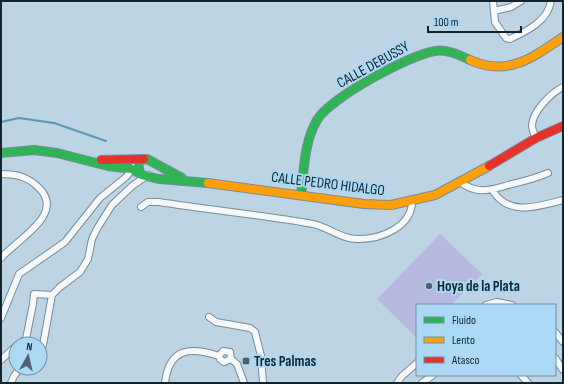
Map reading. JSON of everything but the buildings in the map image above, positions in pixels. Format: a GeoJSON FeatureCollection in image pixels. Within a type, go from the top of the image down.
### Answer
{"type":"FeatureCollection","features":[{"type":"Feature","properties":{"kind":"street"},"geometry":{"type":"LineString","coordinates":[[493,1],[495,22],[500,32],[506,38],[510,39],[536,24],[547,15],[551,1]]}},
{"type":"Feature","properties":{"kind":"street"},"geometry":{"type":"LineString","coordinates":[[494,11],[511,7],[521,1]]}},
{"type":"Feature","properties":{"kind":"street","name":"CALLE DEBUSSY"},"geometry":{"type":"LineString","coordinates":[[301,195],[310,135],[321,115],[335,102],[415,56],[434,51],[451,52],[488,67],[506,68],[522,64],[563,37]]}},
{"type":"Feature","properties":{"kind":"street"},"geometry":{"type":"LineString","coordinates":[[536,138],[532,126],[534,117],[547,99],[563,87]]}},
{"type":"Feature","properties":{"kind":"street","name":"CALLE PEDRO HIDALGO"},"geometry":{"type":"LineString","coordinates":[[547,132],[563,120]]}},
{"type":"Feature","properties":{"kind":"street","name":"CALLE PEDRO HIDALGO"},"geometry":{"type":"LineString","coordinates":[[90,160],[108,166],[136,169],[159,179],[185,180],[364,204],[391,205],[412,202],[435,195],[547,132],[563,126]]}},
{"type":"Feature","properties":{"kind":"street"},"geometry":{"type":"LineString","coordinates":[[1,153],[34,150],[90,160],[149,159],[153,163],[185,180]]}},
{"type":"Feature","properties":{"kind":"street"},"geometry":{"type":"LineString","coordinates":[[1,318],[19,274],[65,242],[100,198],[136,169],[144,159]]}},
{"type":"Feature","properties":{"kind":"street"},"geometry":{"type":"LineString","coordinates":[[45,336],[52,296],[60,287],[80,272],[88,259],[92,239],[112,205],[132,186],[153,172],[153,163]]}},
{"type":"Feature","properties":{"kind":"street"},"geometry":{"type":"LineString","coordinates":[[460,182],[467,188],[493,191],[528,181],[548,173]]}},
{"type":"Feature","properties":{"kind":"street"},"geometry":{"type":"LineString","coordinates":[[1,174],[17,174],[33,182],[44,193],[48,207],[41,222],[1,258]]}},
{"type":"Feature","properties":{"kind":"street"},"geometry":{"type":"LineString","coordinates":[[493,191],[498,198],[507,205],[523,209],[563,200]]}},
{"type":"Feature","properties":{"kind":"street"},"geometry":{"type":"LineString","coordinates":[[141,207],[148,202],[159,202],[315,224],[356,240],[373,238],[388,233],[400,226],[412,211],[412,202]]}},
{"type":"Feature","properties":{"kind":"street"},"geometry":{"type":"LineString","coordinates":[[27,336],[34,294],[52,296]]}},
{"type":"Feature","properties":{"kind":"street"},"geometry":{"type":"LineString","coordinates":[[490,304],[497,302],[507,304]]}},
{"type":"Feature","properties":{"kind":"street"},"geometry":{"type":"LineString","coordinates":[[209,317],[216,322],[250,328],[255,332],[261,356],[263,383]]}},
{"type":"Feature","properties":{"kind":"street"},"geometry":{"type":"LineString","coordinates":[[556,333],[563,342]]}},
{"type":"Feature","properties":{"kind":"street"},"geometry":{"type":"LineString","coordinates":[[165,383],[171,364],[177,356],[187,350],[196,350],[219,356],[224,362],[230,359],[237,364],[244,383]]}},
{"type":"Feature","properties":{"kind":"street"},"geometry":{"type":"LineString","coordinates":[[556,360],[563,370]]}},
{"type":"Feature","properties":{"kind":"street"},"geometry":{"type":"LineString","coordinates":[[397,383],[402,376],[416,364]]}},
{"type":"Feature","properties":{"kind":"street"},"geometry":{"type":"LineString","coordinates":[[422,383],[431,376]]}},
{"type":"Feature","properties":{"kind":"shaded area","name":"Hoya de la Plata"},"geometry":{"type":"Polygon","coordinates":[[[440,234],[482,274],[452,304],[416,304],[416,337],[377,299],[440,234]]]}},
{"type":"Feature","properties":{"kind":"waterway"},"geometry":{"type":"LineString","coordinates":[[1,122],[19,118],[54,123],[106,141]]}},
{"type":"Feature","properties":{"kind":"traffic: fast"},"geometry":{"type":"LineString","coordinates":[[301,195],[305,156],[309,137],[317,120],[337,100],[371,79],[407,60],[423,54],[435,51],[444,51],[470,60]]}},
{"type":"Feature","properties":{"kind":"traffic: fast"},"geometry":{"type":"LineString","coordinates":[[1,153],[34,150],[57,153],[108,166],[132,169],[142,175],[159,179],[208,183]]}},
{"type":"Feature","properties":{"kind":"traffic: fast"},"geometry":{"type":"LineString","coordinates":[[140,173],[138,163],[141,160],[147,159],[182,178]]}},
{"type":"Feature","properties":{"kind":"traffic: slow"},"geometry":{"type":"LineString","coordinates":[[470,60],[496,67],[508,66],[530,58],[563,37]]}},
{"type":"Feature","properties":{"kind":"traffic: slow"},"geometry":{"type":"LineString","coordinates":[[208,183],[364,204],[391,205],[435,195],[489,166]]}},
{"type":"Feature","properties":{"kind":"traffic: jam"},"geometry":{"type":"LineString","coordinates":[[489,166],[536,138],[563,126]]}},
{"type":"Feature","properties":{"kind":"traffic: jam"},"geometry":{"type":"LineString","coordinates":[[101,160],[144,159]]}},
{"type":"Feature","properties":{"kind":"place","name":"Hoya de la Plata"},"geometry":{"type":"Point","coordinates":[429,286]}},
{"type":"Feature","properties":{"kind":"place","name":"Tres Palmas"},"geometry":{"type":"Point","coordinates":[246,361]}}]}
